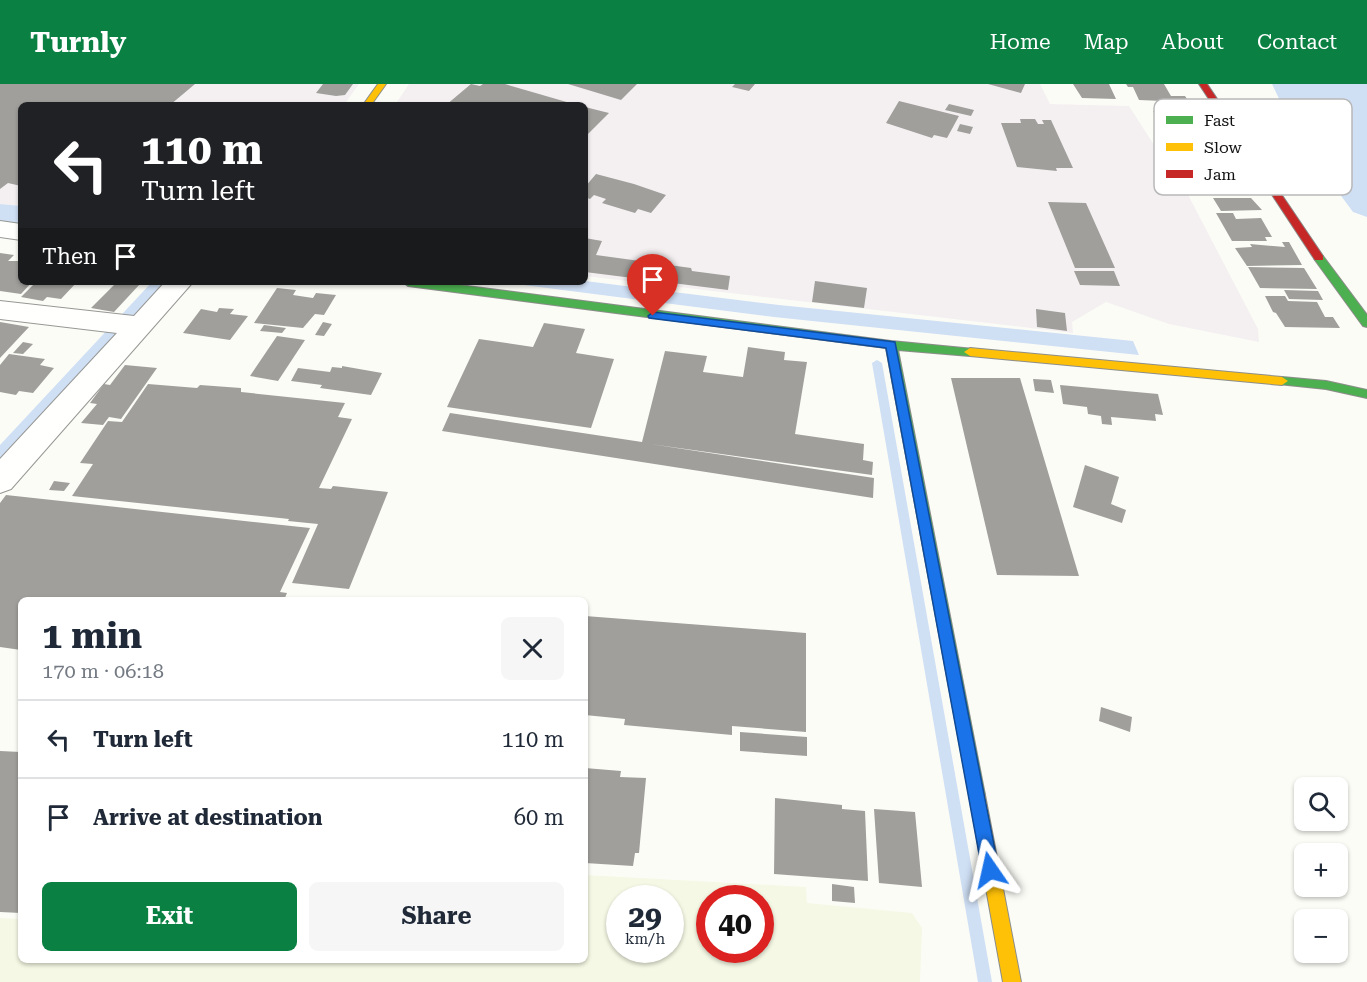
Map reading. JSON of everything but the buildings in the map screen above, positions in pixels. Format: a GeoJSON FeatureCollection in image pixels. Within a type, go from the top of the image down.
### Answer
{"type":"FeatureCollection","features":[{"type":"Feature","properties":{"kind":"street"},"geometry":{"type":"LineString","coordinates":[[369,102],[382,84]]}},
{"type":"Feature","properties":{"kind":"street"},"geometry":{"type":"LineString","coordinates":[[1203,84],[1213,99]]}},
{"type":"Feature","properties":{"kind":"street"},"geometry":{"type":"LineString","coordinates":[[1276,195],[1301,233],[1367,322]]}},
{"type":"Feature","properties":{"kind":"street"},"geometry":{"type":"LineString","coordinates":[[0,230],[18,232]]}},
{"type":"Feature","properties":{"kind":"street"},"geometry":{"type":"LineString","coordinates":[[0,480],[128,325],[176,285]]}},
{"type":"Feature","properties":{"kind":"street"},"geometry":{"type":"LineString","coordinates":[[431,285],[891,345],[1326,385],[1367,394]]}},
{"type":"Feature","properties":{"kind":"street"},"geometry":{"type":"LineString","coordinates":[[0,310],[128,325]]}},
{"type":"Feature","properties":{"kind":"street"},"geometry":{"type":"LineString","coordinates":[[891,345],[1012,982]]}},
{"type":"Feature","properties":{"kind":"shaded area"},"geometry":{"type":"Polygon","coordinates":[[[0,84],[359,84],[346,102],[18,102],[18,206],[0,204],[0,84]]]}},
{"type":"Feature","properties":{"kind":"shaded area"},"geometry":{"type":"Polygon","coordinates":[[[409,84],[1040,84],[1050,104],[1129,106],[1154,145],[1154,195],[1188,195],[1258,329],[1259,342],[1169,324],[1106,302],[1072,322],[1073,333],[588,276],[588,102],[397,102],[409,84]]]}},
{"type":"Feature","properties":{"kind":"green space"},"geometry":{"type":"Polygon","coordinates":[[[588,875],[769,885],[696,885],[696,963],[774,963],[774,885],[806,887],[807,903],[912,913],[922,928],[920,982],[0,982],[0,918],[18,919],[18,963],[588,963],[588,875]]]}},
{"type":"Feature","properties":{"kind":"water"},"geometry":{"type":"Polygon","coordinates":[[[1272,84],[1367,84],[1367,217],[1353,212],[1340,195],[1352,195],[1352,99],[1279,99],[1272,84]]]}},
{"type":"Feature","properties":{"kind":"water"},"geometry":{"type":"Polygon","coordinates":[[[0,204],[18,206],[18,225],[0,222],[0,204]]]}},
{"type":"Feature","properties":{"kind":"water"},"geometry":{"type":"Polygon","coordinates":[[[588,281],[779,305],[1133,341],[1139,355],[774,317],[523,285],[588,285],[588,281]]]}},
{"type":"Feature","properties":{"kind":"water"},"geometry":{"type":"Polygon","coordinates":[[[149,285],[163,285],[0,461],[0,445],[149,285]]]}},
{"type":"Feature","properties":{"kind":"waterway"},"geometry":{"type":"LineString","coordinates":[[877,363],[985,982]]}},
{"type":"Feature","properties":{"kind":"traffic: fast"},"geometry":{"type":"LineString","coordinates":[[1319,258],[1367,323]]}},
{"type":"Feature","properties":{"kind":"traffic: fast"},"geometry":{"type":"LineString","coordinates":[[431,285],[891,345],[970,352]]}},
{"type":"Feature","properties":{"kind":"traffic: fast"},"geometry":{"type":"LineString","coordinates":[[891,345],[977,795]]}},
{"type":"Feature","properties":{"kind":"traffic: fast"},"geometry":{"type":"LineString","coordinates":[[1282,381],[1326,385],[1367,394]]}},
{"type":"Feature","properties":{"kind":"traffic: slow"},"geometry":{"type":"LineString","coordinates":[[369,102],[382,84]]}},
{"type":"Feature","properties":{"kind":"traffic: slow"},"geometry":{"type":"LineString","coordinates":[[970,352],[1282,381]]}},
{"type":"Feature","properties":{"kind":"traffic: slow"},"geometry":{"type":"LineString","coordinates":[[977,795],[1012,982]]}},
{"type":"Feature","properties":{"kind":"traffic: jam"},"geometry":{"type":"LineString","coordinates":[[1203,84],[1213,99]]}},
{"type":"Feature","properties":{"kind":"traffic: jam"},"geometry":{"type":"LineString","coordinates":[[1277,195],[1319,258]]}},
{"type":"Feature","properties":{"kind":"route"},"geometry":{"type":"LineString","coordinates":[[653,316],[891,345],[990,870]]}}]}
